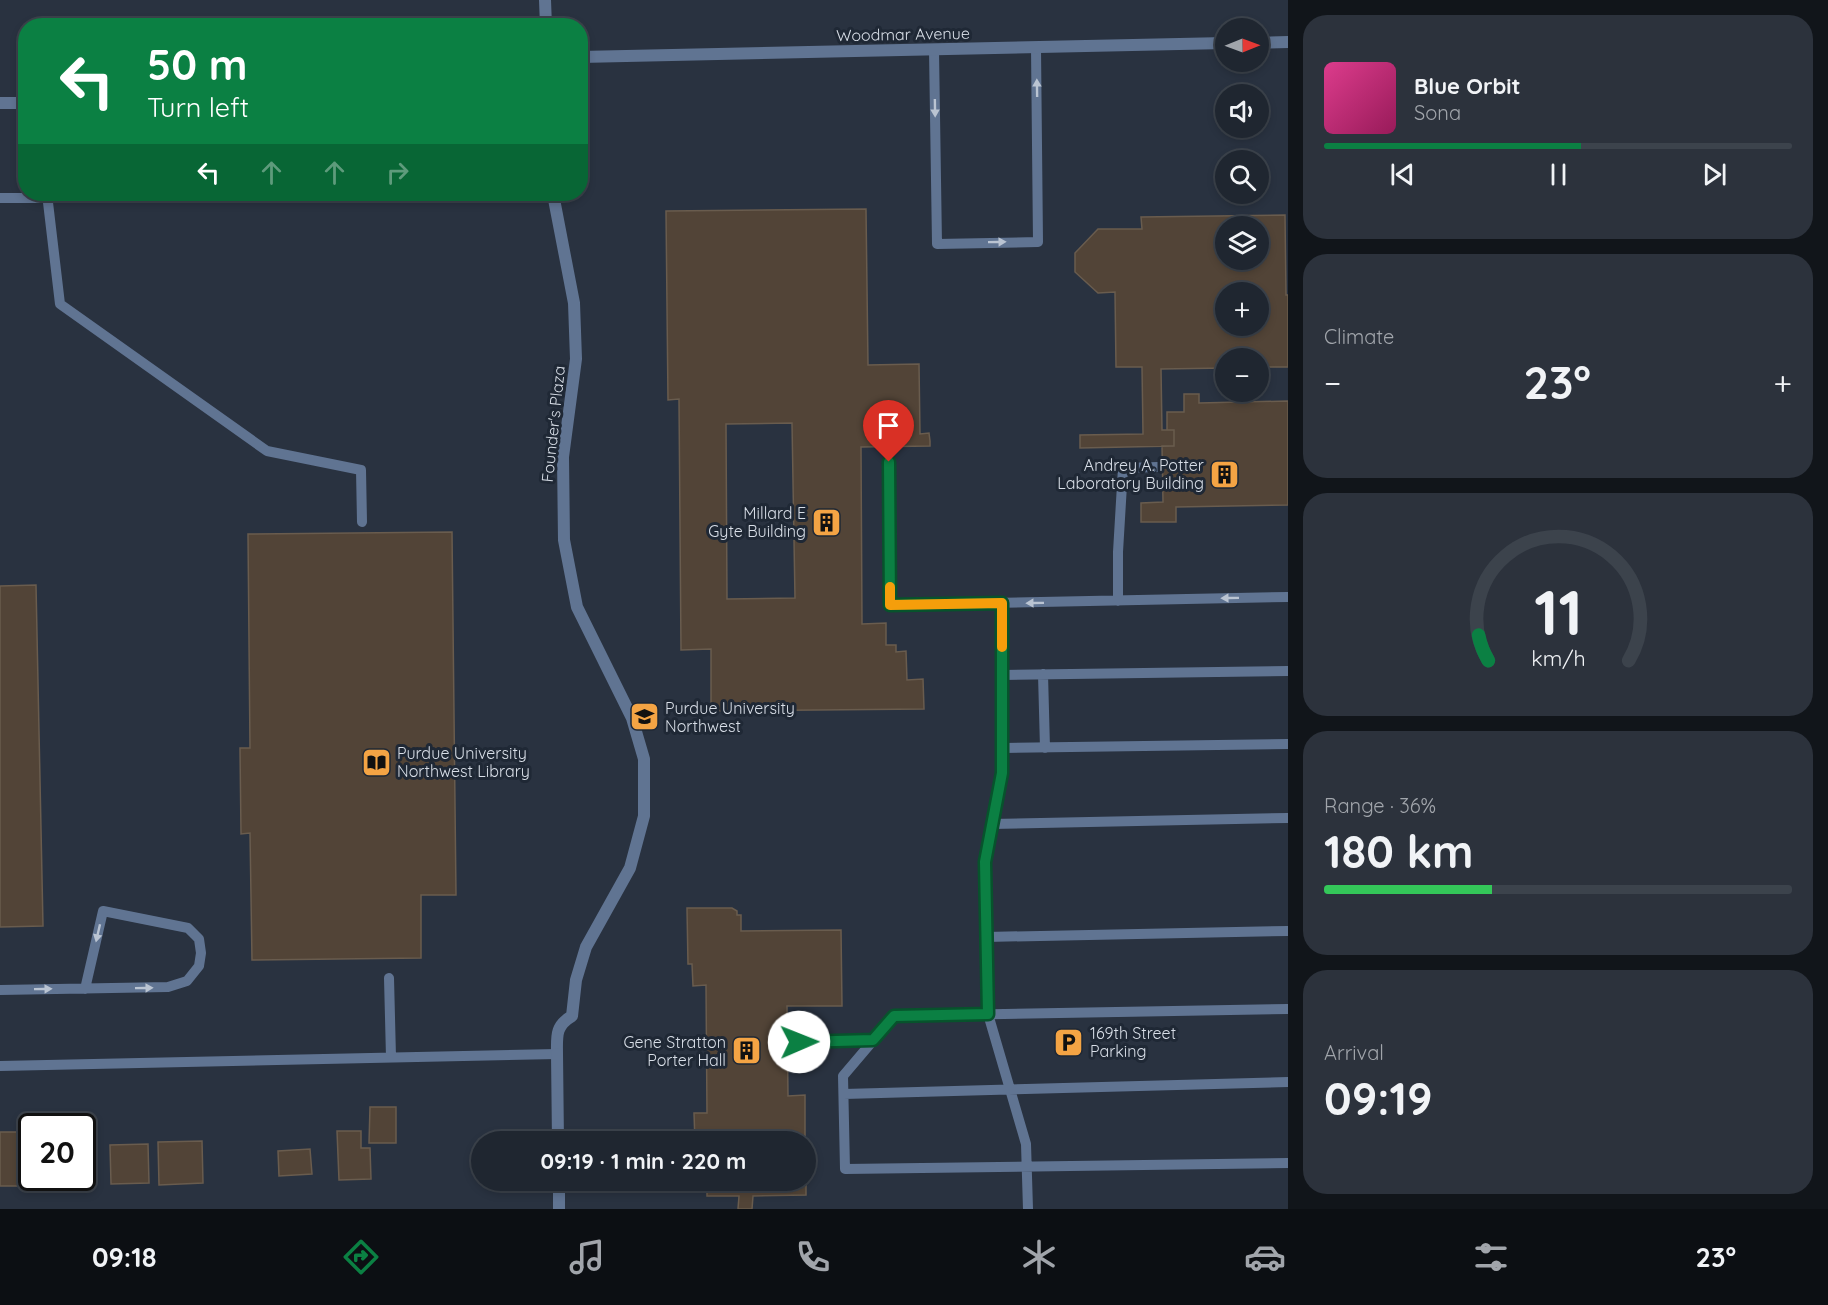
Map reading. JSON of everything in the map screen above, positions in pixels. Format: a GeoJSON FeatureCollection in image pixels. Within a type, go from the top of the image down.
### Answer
{"type":"FeatureCollection","features":[{"type":"Feature","properties":{"kind":"street"},"geometry":{"type":"LineString","coordinates":[[545,0],[546,18]]}},
{"type":"Feature","properties":{"kind":"street"},"geometry":{"type":"LineString","coordinates":[[1269,43],[1288,42]]}},
{"type":"Feature","properties":{"kind":"street","name":"Woodmar Avenue"},"geometry":{"type":"LineString","coordinates":[[588,57],[1215,43]]}},
{"type":"Feature","properties":{"kind":"street"},"geometry":{"type":"LineString","coordinates":[[0,103],[18,103]]}},
{"type":"Feature","properties":{"kind":"street","name":"Founder's Plaza"},"geometry":{"type":"LineString","coordinates":[[554,201],[574,303],[576,359],[563,457],[564,540],[577,607],[632,718],[644,759],[644,816],[630,868],[586,947],[576,980],[572,1017],[564,1021],[558,1030],[558,1131]]}},
{"type":"Feature","properties":{"kind":"street"},"geometry":{"type":"LineString","coordinates":[[559,1191],[559,1209]]}},
{"type":"Feature","properties":{"kind":"lane"},"geometry":{"type":"LineString","coordinates":[[934,50],[937,244],[1038,242],[1036,48]]}},
{"type":"Feature","properties":{"kind":"lane"},"geometry":{"type":"LineString","coordinates":[[0,198],[18,198]]}},
{"type":"Feature","properties":{"kind":"lane"},"geometry":{"type":"LineString","coordinates":[[48,201],[60,304],[267,451],[362,470],[362,522]]}},
{"type":"Feature","properties":{"kind":"lane"},"geometry":{"type":"LineString","coordinates":[[889,462],[890,605],[1288,597]]}},
{"type":"Feature","properties":{"kind":"lane"},"geometry":{"type":"LineString","coordinates":[[1118,601],[1122,468],[1158,467]]}},
{"type":"Feature","properties":{"kind":"lane"},"geometry":{"type":"LineString","coordinates":[[1002,603],[1002,773],[985,862],[988,1014],[1026,1144],[1028,1209]]}},
{"type":"Feature","properties":{"kind":"lane"},"geometry":{"type":"LineString","coordinates":[[1002,675],[1288,670]]}},
{"type":"Feature","properties":{"kind":"lane"},"geometry":{"type":"LineString","coordinates":[[1043,674],[1044,748]]}},
{"type":"Feature","properties":{"kind":"lane"},"geometry":{"type":"LineString","coordinates":[[1003,748],[1288,744]]}},
{"type":"Feature","properties":{"kind":"lane"},"geometry":{"type":"LineString","coordinates":[[992,824],[1288,818]]}},
{"type":"Feature","properties":{"kind":"lane"},"geometry":{"type":"LineString","coordinates":[[0,990],[168,987],[187,981],[199,966],[201,953],[199,939],[188,927],[103,911],[85,988]]}},
{"type":"Feature","properties":{"kind":"lane"},"geometry":{"type":"LineString","coordinates":[[986,937],[1288,931]]}},
{"type":"Feature","properties":{"kind":"lane"},"geometry":{"type":"LineString","coordinates":[[389,978],[391,1058]]}},
{"type":"Feature","properties":{"kind":"lane"},"geometry":{"type":"LineString","coordinates":[[1288,1009],[894,1016],[843,1076],[845,1169],[1288,1163]]}},
{"type":"Feature","properties":{"kind":"lane"},"geometry":{"type":"LineString","coordinates":[[799,1042],[873,1040]]}},
{"type":"Feature","properties":{"kind":"lane"},"geometry":{"type":"LineString","coordinates":[[0,1066],[558,1054]]}},
{"type":"Feature","properties":{"kind":"lane"},"geometry":{"type":"LineString","coordinates":[[844,1094],[1288,1082]]}},
{"type":"Feature","properties":{"kind":"building","name":"Millard E Gyte Building"},"geometry":{"type":"Polygon","coordinates":[[[866,209],[868,365],[919,364],[920,434],[929,433],[930,446],[861,447],[862,624],[886,623],[886,645],[896,645],[896,652],[906,651],[907,680],[923,679],[924,709],[711,711],[711,649],[681,650],[679,399],[668,400],[666,211],[866,209]],[[792,423],[726,424],[727,599],[795,598],[792,423]]]}},
{"type":"Feature","properties":{"kind":"building"},"geometry":{"type":"Polygon","coordinates":[[[1285,215],[1288,367],[1269,367],[1269,348],[1215,348],[1215,368],[1161,369],[1162,430],[1174,430],[1174,446],[1080,448],[1080,435],[1143,434],[1142,367],[1116,367],[1115,292],[1098,293],[1075,272],[1075,253],[1098,229],[1142,229],[1141,217],[1285,215]]]}},
{"type":"Feature","properties":{"kind":"building","name":"Andrey A. Potter Laboratory Building"},"geometry":{"type":"Polygon","coordinates":[[[1184,394],[1199,394],[1199,403],[1288,401],[1288,505],[1176,507],[1176,522],[1141,522],[1141,503],[1163,502],[1162,446],[1174,446],[1174,430],[1167,430],[1167,412],[1184,412],[1184,394]]]}},
{"type":"Feature","properties":{"kind":"building"},"geometry":{"type":"Polygon","coordinates":[[[452,532],[456,895],[421,895],[421,958],[252,960],[250,833],[241,834],[240,748],[250,748],[248,534],[452,532]]]}},
{"type":"Feature","properties":{"kind":"building"},"geometry":{"type":"Polygon","coordinates":[[[36,585],[43,926],[0,927],[0,586],[36,585]]]}},
{"type":"Feature","properties":{"kind":"building","name":"Gene Stratton Porter Hall"},"geometry":{"type":"Polygon","coordinates":[[[687,908],[732,908],[737,911],[737,915],[741,915],[741,931],[841,930],[842,1006],[787,1006],[788,1096],[805,1095],[805,1131],[695,1131],[694,1113],[707,1113],[706,985],[693,986],[692,964],[688,964],[687,908]]]}},
{"type":"Feature","properties":{"kind":"building"},"geometry":{"type":"Polygon","coordinates":[[[370,1107],[396,1107],[396,1143],[369,1143],[370,1107]]]}},
{"type":"Feature","properties":{"kind":"building"},"geometry":{"type":"Polygon","coordinates":[[[337,1131],[361,1131],[361,1148],[370,1148],[371,1179],[339,1180],[337,1131]]]}},
{"type":"Feature","properties":{"kind":"building"},"geometry":{"type":"Polygon","coordinates":[[[0,1132],[18,1132],[18,1186],[0,1186],[0,1132]]]}},
{"type":"Feature","properties":{"kind":"building"},"geometry":{"type":"Polygon","coordinates":[[[202,1141],[203,1183],[159,1185],[158,1142],[202,1141]]]}},
{"type":"Feature","properties":{"kind":"building"},"geometry":{"type":"Polygon","coordinates":[[[148,1144],[149,1183],[111,1184],[110,1145],[148,1144]]]}},
{"type":"Feature","properties":{"kind":"building"},"geometry":{"type":"Polygon","coordinates":[[[310,1149],[312,1174],[279,1176],[278,1151],[310,1149]]]}},
{"type":"Feature","properties":{"kind":"building"},"geometry":{"type":"Polygon","coordinates":[[[707,1191],[806,1191],[806,1195],[753,1196],[752,1209],[738,1209],[739,1196],[707,1196],[707,1191]]]}},
{"type":"Feature","properties":{"kind":"slow traffic"},"geometry":{"type":"LineString","coordinates":[[890,587],[890,605],[1002,603],[1002,647]]}},
{"type":"Feature","properties":{"kind":"place","name":"Andrey A. Potter Laboratory Building"},"geometry":{"type":"Point","coordinates":[1225,474]}},
{"type":"Feature","properties":{"kind":"place","name":"Millard E Gyte Building"},"geometry":{"type":"Point","coordinates":[827,522]}},
{"type":"Feature","properties":{"kind":"place","name":"Purdue University Northwest"},"geometry":{"type":"Point","coordinates":[644,717]}},
{"type":"Feature","properties":{"kind":"place","name":"Purdue University Northwest Library"},"geometry":{"type":"Point","coordinates":[376,762]}},
{"type":"Feature","properties":{"kind":"place","name":"169th Street Parking"},"geometry":{"type":"Point","coordinates":[1069,1042]}},
{"type":"Feature","properties":{"kind":"place","name":"Gene Stratton Porter Hall"},"geometry":{"type":"Point","coordinates":[747,1051]}},
{"type":"Feature","properties":{"kind":"route"},"geometry":{"type":"LineString","coordinates":[[799,1042],[873,1040],[894,1016],[988,1014],[985,862],[1002,773],[1002,603],[890,605],[889,462]]}}]}
